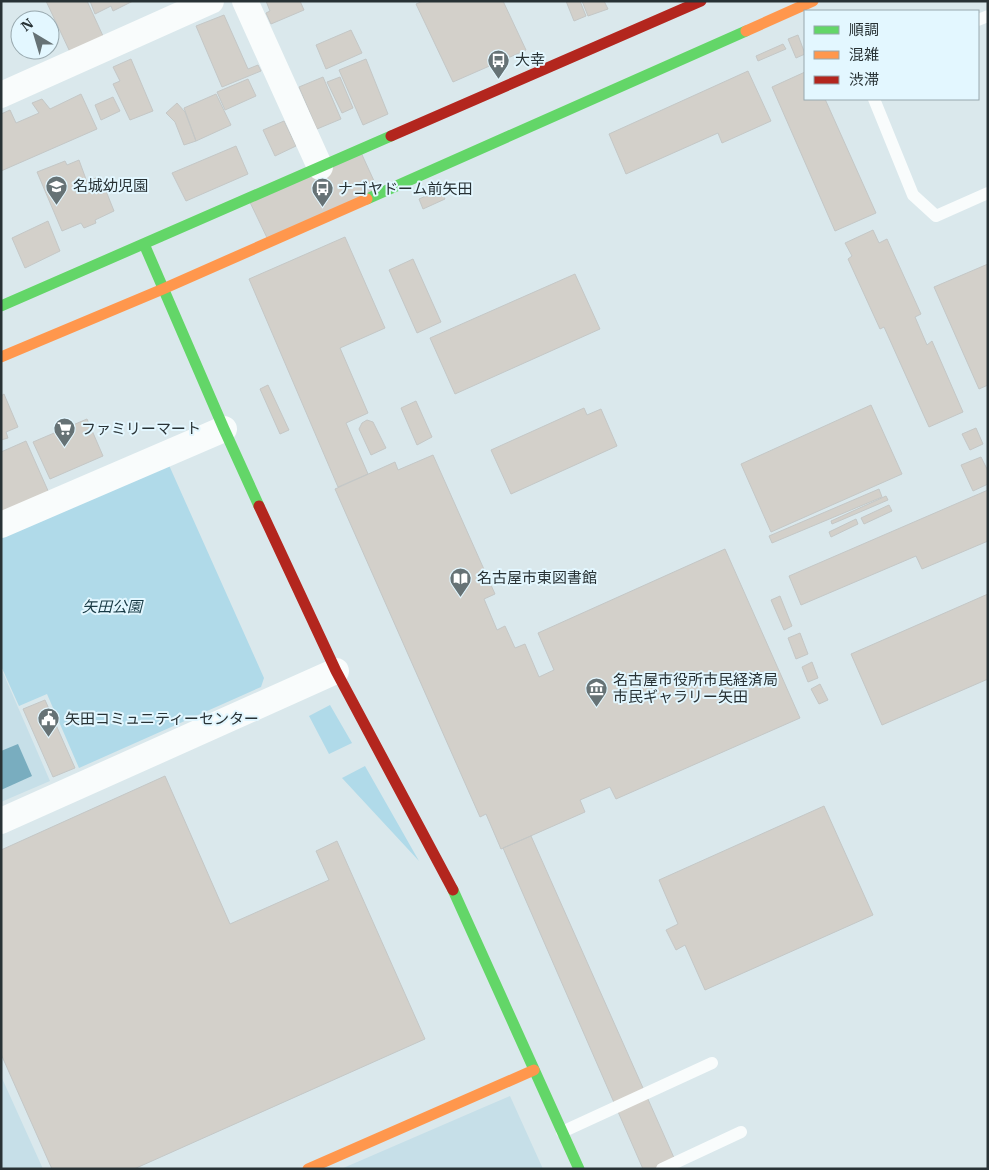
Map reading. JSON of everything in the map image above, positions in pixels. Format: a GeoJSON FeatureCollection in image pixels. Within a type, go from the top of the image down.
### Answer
{"type":"FeatureCollection","features":[{"type":"Feature","properties":{"kind":"street"},"geometry":{"type":"LineString","coordinates":[[1,95],[211,1]]}},
{"type":"Feature","properties":{"kind":"street"},"geometry":{"type":"LineString","coordinates":[[245,1],[320,167]]}},
{"type":"Feature","properties":{"kind":"street"},"geometry":{"type":"LineString","coordinates":[[1,306],[701,1]]}},
{"type":"Feature","properties":{"kind":"street"},"geometry":{"type":"LineString","coordinates":[[1,357],[802,8]]}},
{"type":"Feature","properties":{"kind":"street"},"geometry":{"type":"LineString","coordinates":[[144,244],[224,429],[336,671],[456,895],[579,1169]]}},
{"type":"Feature","properties":{"kind":"street"},"geometry":{"type":"LineString","coordinates":[[1,525],[224,429]]}},
{"type":"Feature","properties":{"kind":"street"},"geometry":{"type":"LineString","coordinates":[[1,821],[336,671]]}},
{"type":"Feature","properties":{"kind":"street"},"geometry":{"type":"LineString","coordinates":[[308,1169],[534,1070]]}},
{"type":"Feature","properties":{"kind":"lane"},"geometry":{"type":"LineString","coordinates":[[874,100],[913,195],[936,216],[988,194]]}},
{"type":"Feature","properties":{"kind":"lane"},"geometry":{"type":"LineString","coordinates":[[562,1132],[712,1063]]}},
{"type":"Feature","properties":{"kind":"lane"},"geometry":{"type":"LineString","coordinates":[[662,1169],[742,1132]]}},
{"type":"Feature","properties":{"kind":"shaded area"},"geometry":{"type":"Polygon","coordinates":[[[1,668],[50,781],[1,802],[1,668]]]}},
{"type":"Feature","properties":{"kind":"shaded area"},"geometry":{"type":"Polygon","coordinates":[[[18,744],[32,776],[1,790],[1,751],[18,744]]]}},
{"type":"Feature","properties":{"kind":"shaded area"},"geometry":{"type":"Polygon","coordinates":[[[1,1076],[43,1169],[1,1169],[1,1076]]]}},
{"type":"Feature","properties":{"kind":"shaded area"},"geometry":{"type":"Polygon","coordinates":[[[510,1096],[543,1169],[341,1169],[482,1108],[510,1096]]]}},
{"type":"Feature","properties":{"kind":"green space","name":"矢田公園"},"geometry":{"type":"Polygon","coordinates":[[[168,463],[264,678],[261,687],[79,768],[47,694],[19,706],[1,666],[1,535],[168,463]]]}},
{"type":"Feature","properties":{"kind":"green space"},"geometry":{"type":"Polygon","coordinates":[[[330,705],[352,743],[329,754],[309,716],[330,705]]]}},
{"type":"Feature","properties":{"kind":"green space"},"geometry":{"type":"Polygon","coordinates":[[[365,766],[419,861],[342,778],[365,766]]]}},
{"type":"Feature","properties":{"kind":"building"},"geometry":{"type":"Polygon","coordinates":[[[46,1],[87,1],[103,36],[70,52],[60,31],[60,10],[50,10],[46,1]]]}},
{"type":"Feature","properties":{"kind":"building"},"geometry":{"type":"Polygon","coordinates":[[[90,1],[133,1],[113,11],[111,6],[95,14],[90,1]]]}},
{"type":"Feature","properties":{"kind":"building"},"geometry":{"type":"Polygon","coordinates":[[[266,1],[300,1],[304,10],[271,24],[266,13],[270,11],[266,1]]]}},
{"type":"Feature","properties":{"kind":"building"},"geometry":{"type":"Polygon","coordinates":[[[423,1],[503,1],[526,50],[453,82],[416,4],[423,1]]]}},
{"type":"Feature","properties":{"kind":"building"},"geometry":{"type":"Polygon","coordinates":[[[566,1],[580,1],[586,16],[574,21],[566,1]]]}},
{"type":"Feature","properties":{"kind":"building"},"geometry":{"type":"Polygon","coordinates":[[[582,1],[604,1],[608,9],[588,16],[582,1]]]}},
{"type":"Feature","properties":{"kind":"building"},"geometry":{"type":"Polygon","coordinates":[[[224,15],[248,69],[258,65],[261,71],[222,87],[196,26],[224,15]]]}},
{"type":"Feature","properties":{"kind":"building"},"geometry":{"type":"Polygon","coordinates":[[[351,30],[362,53],[326,69],[316,45],[351,30]]]}},
{"type":"Feature","properties":{"kind":"building"},"geometry":{"type":"Polygon","coordinates":[[[798,35],[804,54],[796,58],[788,39],[798,35]]]}},
{"type":"Feature","properties":{"kind":"building"},"geometry":{"type":"Polygon","coordinates":[[[783,44],[786,49],[758,61],[756,56],[783,44]]]}},
{"type":"Feature","properties":{"kind":"building"},"geometry":{"type":"Polygon","coordinates":[[[131,59],[153,111],[130,120],[113,84],[120,81],[113,67],[131,59]]]}},
{"type":"Feature","properties":{"kind":"building"},"geometry":{"type":"Polygon","coordinates":[[[366,59],[388,114],[363,125],[339,70],[366,59]]]}},
{"type":"Feature","properties":{"kind":"building"},"geometry":{"type":"Polygon","coordinates":[[[748,71],[771,121],[722,143],[718,133],[626,174],[609,134],[748,71]]]}},
{"type":"Feature","properties":{"kind":"building"},"geometry":{"type":"Polygon","coordinates":[[[804,72],[804,100],[825,100],[876,213],[835,231],[772,87],[804,72]]]}},
{"type":"Feature","properties":{"kind":"building"},"geometry":{"type":"Polygon","coordinates":[[[323,77],[341,119],[317,129],[299,87],[323,77]]]}},
{"type":"Feature","properties":{"kind":"building"},"geometry":{"type":"Polygon","coordinates":[[[340,77],[353,108],[342,113],[327,82],[340,77]]]}},
{"type":"Feature","properties":{"kind":"building"},"geometry":{"type":"Polygon","coordinates":[[[248,79],[256,96],[225,110],[217,92],[248,79]]]}},
{"type":"Feature","properties":{"kind":"building"},"geometry":{"type":"Polygon","coordinates":[[[81,94],[97,129],[1,171],[1,114],[10,110],[16,123],[39,113],[32,103],[42,99],[50,109],[81,94]]]}},
{"type":"Feature","properties":{"kind":"building"},"geometry":{"type":"Polygon","coordinates":[[[216,94],[231,125],[196,141],[184,108],[216,94]]]}},
{"type":"Feature","properties":{"kind":"building"},"geometry":{"type":"Polygon","coordinates":[[[113,97],[120,111],[101,120],[95,105],[113,97]]]}},
{"type":"Feature","properties":{"kind":"building"},"geometry":{"type":"Polygon","coordinates":[[[177,103],[185,112],[196,141],[184,145],[175,122],[166,113],[177,103]]]}},
{"type":"Feature","properties":{"kind":"building"},"geometry":{"type":"Polygon","coordinates":[[[284,121],[296,146],[275,156],[263,130],[284,121]]]}},
{"type":"Feature","properties":{"kind":"building"},"geometry":{"type":"Polygon","coordinates":[[[236,146],[248,174],[186,201],[172,173],[236,146]]]}},
{"type":"Feature","properties":{"kind":"building"},"geometry":{"type":"Polygon","coordinates":[[[358,146],[380,194],[270,244],[247,196],[358,146]]]}},
{"type":"Feature","properties":{"kind":"building"},"geometry":{"type":"Polygon","coordinates":[[[79,160],[87,182],[100,176],[114,211],[95,220],[96,223],[84,228],[81,223],[62,231],[37,172],[65,161],[67,165],[79,160]]]}},
{"type":"Feature","properties":{"kind":"building"},"geometry":{"type":"Polygon","coordinates":[[[440,190],[445,199],[423,209],[419,199],[440,190]]]}},
{"type":"Feature","properties":{"kind":"building"},"geometry":{"type":"Polygon","coordinates":[[[48,221],[60,251],[25,268],[12,238],[48,221]]]}},
{"type":"Feature","properties":{"kind":"building"},"geometry":{"type":"Polygon","coordinates":[[[873,230],[879,243],[887,239],[921,314],[915,317],[927,345],[932,341],[963,412],[929,427],[884,327],[880,329],[848,259],[852,256],[845,243],[873,230]]]}},
{"type":"Feature","properties":{"kind":"building"},"geometry":{"type":"Polygon","coordinates":[[[345,237],[385,328],[340,348],[368,413],[346,423],[368,474],[338,487],[249,279],[345,237]]]}},
{"type":"Feature","properties":{"kind":"building"},"geometry":{"type":"Polygon","coordinates":[[[413,259],[441,322],[417,333],[389,270],[413,259]]]}},
{"type":"Feature","properties":{"kind":"building"},"geometry":{"type":"Polygon","coordinates":[[[988,264],[988,385],[979,389],[934,287],[988,264]]]}},
{"type":"Feature","properties":{"kind":"building"},"geometry":{"type":"Polygon","coordinates":[[[575,274],[600,329],[455,394],[430,338],[575,274]]]}},
{"type":"Feature","properties":{"kind":"building"},"geometry":{"type":"Polygon","coordinates":[[[268,385],[289,430],[280,434],[260,389],[268,385]]]}},
{"type":"Feature","properties":{"kind":"building"},"geometry":{"type":"Polygon","coordinates":[[[4,394],[18,427],[6,432],[8,438],[1,440],[1,396],[4,394]]]}},
{"type":"Feature","properties":{"kind":"building"},"geometry":{"type":"Polygon","coordinates":[[[416,401],[432,437],[417,445],[401,408],[416,401]]]}},
{"type":"Feature","properties":{"kind":"building"},"geometry":{"type":"Polygon","coordinates":[[[871,405],[902,474],[771,532],[741,464],[871,405]]]}},
{"type":"Feature","properties":{"kind":"building"},"geometry":{"type":"Polygon","coordinates":[[[584,408],[587,415],[601,409],[617,446],[511,494],[491,450],[584,408]]]}},
{"type":"Feature","properties":{"kind":"building"},"geometry":{"type":"Polygon","coordinates":[[[87,419],[103,456],[50,479],[33,442],[87,419]]]}},
{"type":"Feature","properties":{"kind":"building"},"geometry":{"type":"Polygon","coordinates":[[[367,420],[373,422],[386,448],[371,455],[359,429],[362,423],[367,420]]]}},
{"type":"Feature","properties":{"kind":"building"},"geometry":{"type":"Polygon","coordinates":[[[976,428],[983,444],[970,450],[962,434],[976,428]]]}},
{"type":"Feature","properties":{"kind":"building"},"geometry":{"type":"Polygon","coordinates":[[[26,441],[49,493],[1,514],[1,452],[26,441]]]}},
{"type":"Feature","properties":{"kind":"building"},"geometry":{"type":"Polygon","coordinates":[[[433,455],[495,594],[484,599],[497,630],[505,626],[515,648],[525,644],[539,677],[554,670],[538,633],[725,549],[800,718],[616,799],[610,787],[580,800],[585,812],[501,849],[486,814],[480,817],[335,489],[395,462],[398,470],[433,455]]]}},
{"type":"Feature","properties":{"kind":"building"},"geometry":{"type":"Polygon","coordinates":[[[981,457],[988,471],[988,484],[973,491],[961,465],[981,457]]]}},
{"type":"Feature","properties":{"kind":"building"},"geometry":{"type":"Polygon","coordinates":[[[879,489],[882,497],[772,543],[769,536],[879,489]]]}},
{"type":"Feature","properties":{"kind":"building"},"geometry":{"type":"Polygon","coordinates":[[[988,490],[988,541],[922,569],[916,556],[801,605],[789,576],[988,490]]]}},
{"type":"Feature","properties":{"kind":"building"},"geometry":{"type":"Polygon","coordinates":[[[886,496],[888,500],[832,524],[831,521],[886,496]]]}},
{"type":"Feature","properties":{"kind":"building"},"geometry":{"type":"Polygon","coordinates":[[[889,505],[892,511],[864,524],[861,518],[889,505]]]}},
{"type":"Feature","properties":{"kind":"building"},"geometry":{"type":"Polygon","coordinates":[[[856,519],[858,524],[831,537],[829,532],[856,519]]]}},
{"type":"Feature","properties":{"kind":"building"},"geometry":{"type":"Polygon","coordinates":[[[988,594],[988,679],[882,725],[851,654],[988,594]]]}},
{"type":"Feature","properties":{"kind":"building"},"geometry":{"type":"Polygon","coordinates":[[[780,596],[792,626],[784,630],[771,600],[780,596]]]}},
{"type":"Feature","properties":{"kind":"building"},"geometry":{"type":"Polygon","coordinates":[[[800,633],[808,654],[796,659],[788,638],[800,633]]]}},
{"type":"Feature","properties":{"kind":"building"},"geometry":{"type":"Polygon","coordinates":[[[812,662],[818,678],[808,682],[802,667],[812,662]]]}},
{"type":"Feature","properties":{"kind":"building"},"geometry":{"type":"Polygon","coordinates":[[[820,684],[828,700],[819,704],[811,689],[820,684]]]}},
{"type":"Feature","properties":{"kind":"building","name":"矢田コミュニティーセンター"},"geometry":{"type":"Polygon","coordinates":[[[45,700],[75,768],[53,777],[23,709],[45,700]]]}},
{"type":"Feature","properties":{"kind":"building"},"geometry":{"type":"Polygon","coordinates":[[[165,776],[230,924],[329,880],[316,851],[337,841],[425,1039],[134,1169],[52,1169],[1,1054],[1,850],[165,776]]]}},
{"type":"Feature","properties":{"kind":"building"},"geometry":{"type":"Polygon","coordinates":[[[824,806],[873,915],[705,990],[685,945],[676,950],[666,930],[678,924],[659,880],[824,806]]]}},
{"type":"Feature","properties":{"kind":"building"},"geometry":{"type":"Polygon","coordinates":[[[531,836],[679,1169],[643,1169],[503,848],[531,836]]]}},
{"type":"Feature","properties":{"kind":"traffic: fast"},"geometry":{"type":"LineString","coordinates":[[367,199],[746,31]]}},
{"type":"Feature","properties":{"kind":"traffic: fast"},"geometry":{"type":"LineString","coordinates":[[1,306],[391,136]]}},
{"type":"Feature","properties":{"kind":"traffic: fast"},"geometry":{"type":"LineString","coordinates":[[144,244],[259,506]]}},
{"type":"Feature","properties":{"kind":"traffic: fast"},"geometry":{"type":"LineString","coordinates":[[453,890],[579,1169]]}},
{"type":"Feature","properties":{"kind":"traffic: slow"},"geometry":{"type":"LineString","coordinates":[[746,31],[813,1]]}},
{"type":"Feature","properties":{"kind":"traffic: slow"},"geometry":{"type":"LineString","coordinates":[[1,357],[163,289],[367,199]]}},
{"type":"Feature","properties":{"kind":"traffic: slow"},"geometry":{"type":"LineString","coordinates":[[308,1169],[534,1070]]}},
{"type":"Feature","properties":{"kind":"traffic: jam"},"geometry":{"type":"LineString","coordinates":[[391,136],[701,1]]}},
{"type":"Feature","properties":{"kind":"traffic: jam"},"geometry":{"type":"LineString","coordinates":[[259,506],[336,671],[453,890]]}},
{"type":"Feature","properties":{"kind":"place","name":"大幸"},"geometry":{"type":"Point","coordinates":[499,79]}},
{"type":"Feature","properties":{"kind":"place","name":"名城幼児園"},"geometry":{"type":"Point","coordinates":[57,205]}},
{"type":"Feature","properties":{"kind":"place","name":"ナゴヤドーム前矢田"},"geometry":{"type":"Point","coordinates":[322,208]}},
{"type":"Feature","properties":{"kind":"place","name":"ファミリーマート"},"geometry":{"type":"Point","coordinates":[65,448]}},
{"type":"Feature","properties":{"kind":"place","name":"名古屋市東図書館"},"geometry":{"type":"Point","coordinates":[461,597]}},
{"type":"Feature","properties":{"kind":"place","name":"名古屋市役所市民経済局 市民ギャラリー矢田"},"geometry":{"type":"Point","coordinates":[597,708]}},
{"type":"Feature","properties":{"kind":"place","name":"矢田コミュニティーセンター"},"geometry":{"type":"Point","coordinates":[49,738]}}]}
